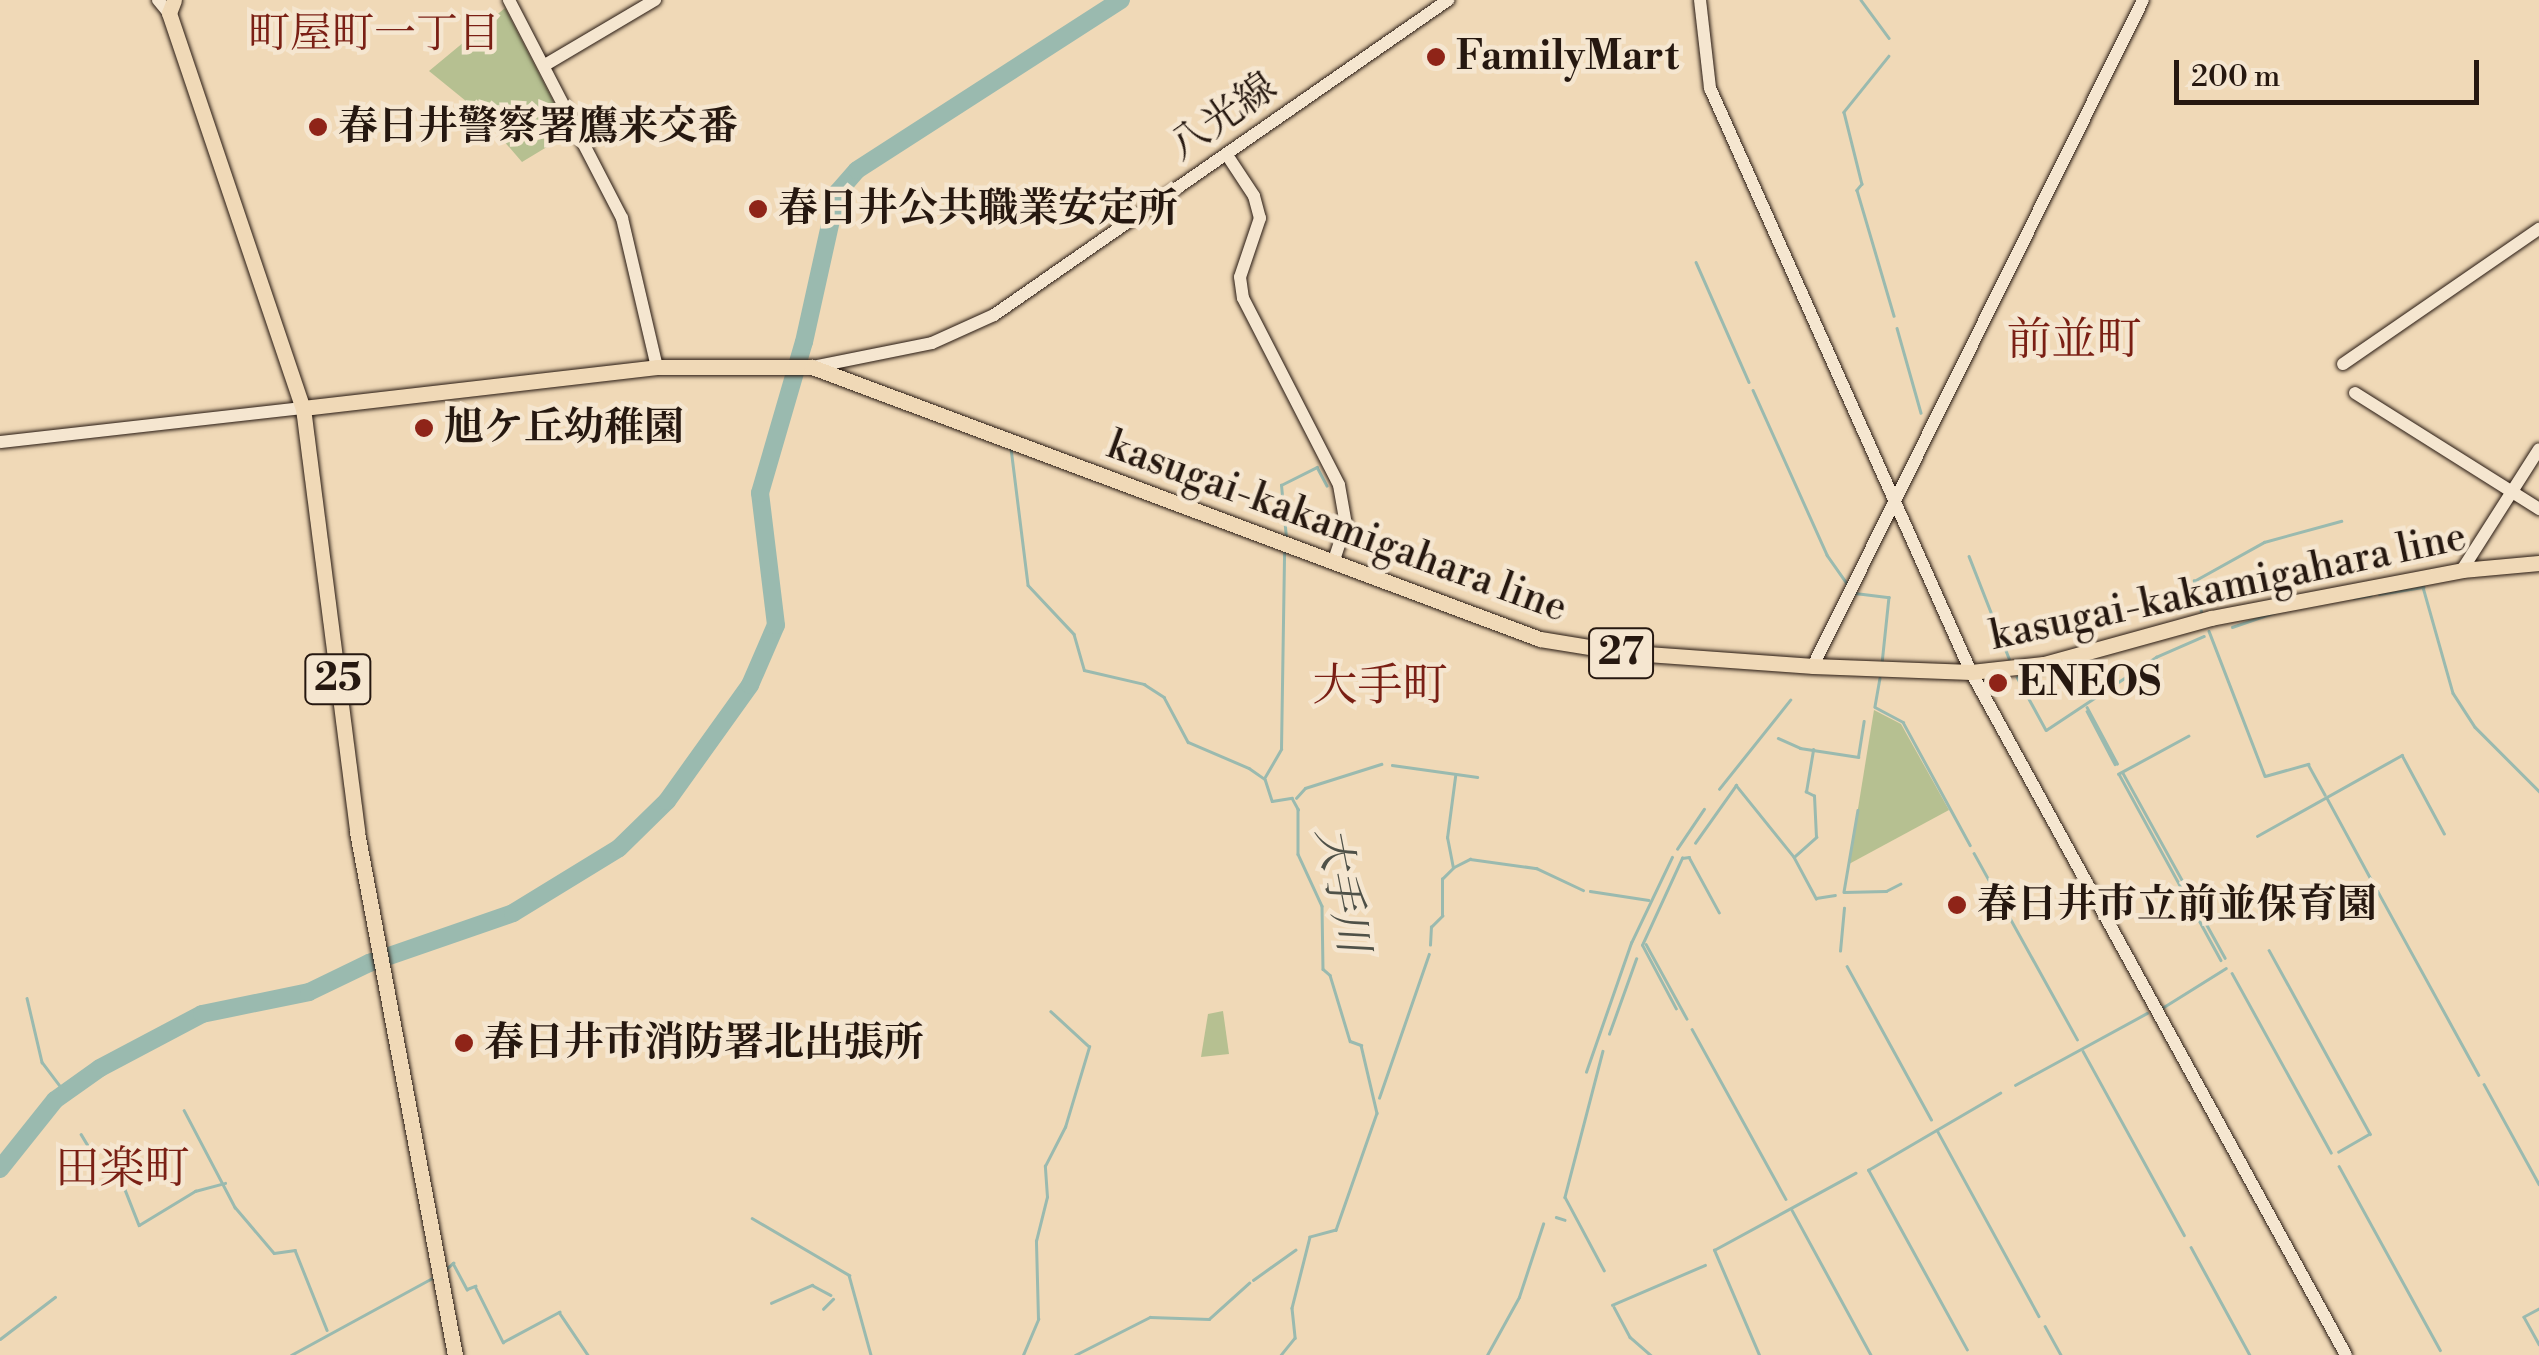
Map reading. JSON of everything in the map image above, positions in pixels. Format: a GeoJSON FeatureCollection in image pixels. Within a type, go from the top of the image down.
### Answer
{"type":"FeatureCollection","features":[{"type":"Feature","properties":{"kind":"main road","name":"25"},"geometry":{"type":"LineString","coordinates":[[172,7],[303,408],[376,950],[456,1355]]}},
{"type":"Feature","properties":{"kind":"main road","name":"kasugai-kakamigahara line"},"geometry":{"type":"LineString","coordinates":[[303,408],[656,367],[784,362],[812,367],[1012,445],[1561,645],[1813,666],[1971,672],[2044,664],[2212,618],[2462,570],[2539,562]]}},
{"type":"Feature","properties":{"kind":"street"},"geometry":{"type":"LineString","coordinates":[[158,0],[172,7]]}},
{"type":"Feature","properties":{"kind":"street"},"geometry":{"type":"LineString","coordinates":[[509,0],[622,218],[656,367]]}},
{"type":"Feature","properties":{"kind":"street"},"geometry":{"type":"LineString","coordinates":[[546,65],[655,0]]}},
{"type":"Feature","properties":{"kind":"street","name":"八光線"},"geometry":{"type":"LineString","coordinates":[[812,367],[932,343],[994,315],[1448,0]]}},
{"type":"Feature","properties":{"kind":"street"},"geometry":{"type":"LineString","coordinates":[[1700,0],[1710,88],[1971,672],[2346,1355]]}},
{"type":"Feature","properties":{"kind":"street"},"geometry":{"type":"LineString","coordinates":[[1813,666],[2144,0]]}},
{"type":"Feature","properties":{"kind":"street"},"geometry":{"type":"LineString","coordinates":[[1227,155],[1254,196],[1260,218],[1240,288],[1340,485],[1346,524],[1334,564]]}},
{"type":"Feature","properties":{"kind":"street"},"geometry":{"type":"LineString","coordinates":[[2343,364],[2539,228]]}},
{"type":"Feature","properties":{"kind":"street"},"geometry":{"type":"LineString","coordinates":[[2355,392],[2539,508]]}},
{"type":"Feature","properties":{"kind":"street"},"geometry":{"type":"LineString","coordinates":[[0,442],[303,408]]}},
{"type":"Feature","properties":{"kind":"street"},"geometry":{"type":"LineString","coordinates":[[2462,570],[2539,449]]}},
{"type":"Feature","properties":{"kind":"green space"},"geometry":{"type":"Polygon","coordinates":[[[505,8],[570,133],[522,162],[477,110],[429,71],[505,8]]]}},
{"type":"Feature","properties":{"kind":"green space"},"geometry":{"type":"Polygon","coordinates":[[[1874,710],[1901,724],[1949,810],[1849,864],[1874,710]]]}},
{"type":"Feature","properties":{"kind":"green space"},"geometry":{"type":"Polygon","coordinates":[[[1223,1011],[1229,1054],[1201,1057],[1208,1014],[1223,1011]]]}},
{"type":"Feature","properties":{"kind":"waterway"},"geometry":{"type":"LineString","coordinates":[[0,1169],[55,1100],[100,1068],[202,1014],[309,992],[369,963],[513,913],[619,848],[667,801],[750,685],[776,625],[760,493],[804,342],[837,193],[857,170],[1121,0]]}},
{"type":"Feature","properties":{"kind":"waterway"},"geometry":{"type":"LineString","coordinates":[[1861,0],[1889,38]]}},
{"type":"Feature","properties":{"kind":"waterway"},"geometry":{"type":"LineString","coordinates":[[1889,56],[1844,112],[1862,184],[1857,190],[1894,316]]}},
{"type":"Feature","properties":{"kind":"waterway"},"geometry":{"type":"LineString","coordinates":[[1696,262],[1749,382]]}},
{"type":"Feature","properties":{"kind":"waterway"},"geometry":{"type":"LineString","coordinates":[[1897,328],[1921,413]]}},
{"type":"Feature","properties":{"kind":"waterway"},"geometry":{"type":"LineString","coordinates":[[1753,390],[1827,555],[1847,584]]}},
{"type":"Feature","properties":{"kind":"waterway","name":"大手川"},"geometry":{"type":"LineString","coordinates":[[1011,448],[1028,585],[1074,634],[1084,670],[1144,684],[1164,697],[1188,742],[1249,768],[1265,779],[1272,801],[1292,798],[1298,809],[1298,854],[1322,906],[1323,969],[1330,975],[1350,1041],[1361,1045],[1377,1113],[1336,1230],[1310,1237],[1292,1308],[1295,1338],[1281,1355]]}},
{"type":"Feature","properties":{"kind":"waterway"},"geometry":{"type":"LineString","coordinates":[[1286,538],[1281,485],[1317,467],[1327,486]]}},
{"type":"Feature","properties":{"kind":"waterway"},"geometry":{"type":"LineString","coordinates":[[2201,612],[2194,581],[2264,542],[2341,521]]}},
{"type":"Feature","properties":{"kind":"waterway"},"geometry":{"type":"LineString","coordinates":[[1265,777],[1281,749],[1284,551]]}},
{"type":"Feature","properties":{"kind":"waterway"},"geometry":{"type":"LineString","coordinates":[[1969,556],[2009,658]]}},
{"type":"Feature","properties":{"kind":"waterway"},"geometry":{"type":"LineString","coordinates":[[2379,594],[2423,587],[2453,693],[2475,727],[2539,791]]}},
{"type":"Feature","properties":{"kind":"waterway"},"geometry":{"type":"LineString","coordinates":[[1855,593],[1889,597],[1882,664]]}},
{"type":"Feature","properties":{"kind":"waterway"},"geometry":{"type":"LineString","coordinates":[[2354,598],[2371,595]]}},
{"type":"Feature","properties":{"kind":"waterway"},"geometry":{"type":"LineString","coordinates":[[2232,627],[2273,613]]}},
{"type":"Feature","properties":{"kind":"waterway"},"geometry":{"type":"LineString","coordinates":[[2209,631],[2265,776],[2308,764],[2325,795]]}},
{"type":"Feature","properties":{"kind":"waterway"},"geometry":{"type":"LineString","coordinates":[[2017,677],[2046,730],[2156,657],[2204,636]]}},
{"type":"Feature","properties":{"kind":"waterway"},"geometry":{"type":"LineString","coordinates":[[1880,678],[1875,707],[1903,722],[1970,845]]}},
{"type":"Feature","properties":{"kind":"waterway"},"geometry":{"type":"LineString","coordinates":[[1719,789],[1790,700]]}},
{"type":"Feature","properties":{"kind":"waterway"},"geometry":{"type":"LineString","coordinates":[[2087,707],[2117,763]]}},
{"type":"Feature","properties":{"kind":"waterway"},"geometry":{"type":"LineString","coordinates":[[2087,711],[2115,764]]}},
{"type":"Feature","properties":{"kind":"waterway"},"geometry":{"type":"LineString","coordinates":[[1778,738],[1800,748],[1858,757],[1864,721]]}},
{"type":"Feature","properties":{"kind":"waterway"},"geometry":{"type":"LineString","coordinates":[[2189,736],[2119,774],[2221,960]]}},
{"type":"Feature","properties":{"kind":"waterway"},"geometry":{"type":"LineString","coordinates":[[1794,857],[1816,837],[1814,796],[1806,792],[1813,750]]}},
{"type":"Feature","properties":{"kind":"waterway"},"geometry":{"type":"LineString","coordinates":[[2257,836],[2402,755],[2444,833]]}},
{"type":"Feature","properties":{"kind":"waterway"},"geometry":{"type":"LineString","coordinates":[[1296,798],[1305,788],[1381,764]]}},
{"type":"Feature","properties":{"kind":"waterway"},"geometry":{"type":"LineString","coordinates":[[1392,765],[1477,777]]}},
{"type":"Feature","properties":{"kind":"waterway"},"geometry":{"type":"LineString","coordinates":[[2123,773],[2225,958]]}},
{"type":"Feature","properties":{"kind":"waterway"},"geometry":{"type":"LineString","coordinates":[[1430,945],[1431,927],[1442,916],[1442,879],[1453,868],[1447,838],[1455,777]]}},
{"type":"Feature","properties":{"kind":"waterway"},"geometry":{"type":"LineString","coordinates":[[1695,843],[1736,785],[1794,857],[1816,898],[1835,895]]}},
{"type":"Feature","properties":{"kind":"waterway"},"geometry":{"type":"LineString","coordinates":[[2327,798],[2371,879]]}},
{"type":"Feature","properties":{"kind":"waterway"},"geometry":{"type":"LineString","coordinates":[[1677,849],[1704,809]]}},
{"type":"Feature","properties":{"kind":"waterway"},"geometry":{"type":"LineString","coordinates":[[1858,810],[1844,892],[1886,891],[1900,884]]}},
{"type":"Feature","properties":{"kind":"waterway"},"geometry":{"type":"LineString","coordinates":[[1974,853],[2077,1039]]}},
{"type":"Feature","properties":{"kind":"waterway"},"geometry":{"type":"LineString","coordinates":[[1586,1072],[1631,943],[1672,857]]}},
{"type":"Feature","properties":{"kind":"waterway"},"geometry":{"type":"LineString","coordinates":[[1676,1009],[1642,945],[1682,858],[1689,857],[1719,912]]}},
{"type":"Feature","properties":{"kind":"waterway"},"geometry":{"type":"LineString","coordinates":[[1454,867],[1470,859],[1536,868],[1583,890]]}},
{"type":"Feature","properties":{"kind":"waterway"},"geometry":{"type":"LineString","coordinates":[[2376,888],[2479,1075]]}},
{"type":"Feature","properties":{"kind":"waterway"},"geometry":{"type":"LineString","coordinates":[[1590,891],[1648,900]]}},
{"type":"Feature","properties":{"kind":"waterway"},"geometry":{"type":"LineString","coordinates":[[1840,951],[1844,908]]}},
{"type":"Feature","properties":{"kind":"waterway"},"geometry":{"type":"LineString","coordinates":[[1646,944],[1687,1019]]}},
{"type":"Feature","properties":{"kind":"waterway"},"geometry":{"type":"LineString","coordinates":[[2269,950],[2370,1134],[2339,1152]]}},
{"type":"Feature","properties":{"kind":"waterway"},"geometry":{"type":"LineString","coordinates":[[1379,1098],[1429,954]]}},
{"type":"Feature","properties":{"kind":"waterway"},"geometry":{"type":"LineString","coordinates":[[1609,1034],[1636,959]]}},
{"type":"Feature","properties":{"kind":"waterway"},"geometry":{"type":"LineString","coordinates":[[1847,966],[1931,1119]]}},
{"type":"Feature","properties":{"kind":"waterway"},"geometry":{"type":"LineString","coordinates":[[2162,1008],[2226,968]]}},
{"type":"Feature","properties":{"kind":"waterway"},"geometry":{"type":"LineString","coordinates":[[2232,973],[2331,1152]]}},
{"type":"Feature","properties":{"kind":"waterway"},"geometry":{"type":"LineString","coordinates":[[27,998],[42,1062],[65,1092]]}},
{"type":"Feature","properties":{"kind":"waterway"},"geometry":{"type":"LineString","coordinates":[[1023,1355],[1038,1319],[1036,1241],[1047,1197],[1045,1166],[1065,1127],[1089,1047],[1051,1012]]}},
{"type":"Feature","properties":{"kind":"waterway"},"geometry":{"type":"LineString","coordinates":[[2015,1085],[2147,1013]]}},
{"type":"Feature","properties":{"kind":"waterway"},"geometry":{"type":"LineString","coordinates":[[1692,1029],[1786,1199]]}},
{"type":"Feature","properties":{"kind":"waterway"},"geometry":{"type":"LineString","coordinates":[[1603,1051],[1565,1197],[1604,1270]]}},
{"type":"Feature","properties":{"kind":"waterway"},"geometry":{"type":"LineString","coordinates":[[2083,1051],[2184,1235]]}},
{"type":"Feature","properties":{"kind":"waterway"},"geometry":{"type":"LineString","coordinates":[[2484,1084],[2539,1184]]}},
{"type":"Feature","properties":{"kind":"waterway"},"geometry":{"type":"LineString","coordinates":[[1967,1350],[1868,1170],[2000,1093]]}},
{"type":"Feature","properties":{"kind":"waterway"},"geometry":{"type":"LineString","coordinates":[[184,1110],[235,1207],[274,1253],[295,1250],[327,1330]]}},
{"type":"Feature","properties":{"kind":"waterway"},"geometry":{"type":"LineString","coordinates":[[1937,1130],[2039,1316]]}},
{"type":"Feature","properties":{"kind":"waterway"},"geometry":{"type":"LineString","coordinates":[[81,1134],[99,1164],[113,1159],[139,1225],[195,1191],[225,1183]]}},
{"type":"Feature","properties":{"kind":"waterway"},"geometry":{"type":"LineString","coordinates":[[2339,1166],[2440,1350]]}},
{"type":"Feature","properties":{"kind":"waterway"},"geometry":{"type":"LineString","coordinates":[[1759,1355],[1714,1250],[1855,1173]]}},
{"type":"Feature","properties":{"kind":"waterway"},"geometry":{"type":"LineString","coordinates":[[1792,1210],[1871,1355]]}},
{"type":"Feature","properties":{"kind":"waterway"},"geometry":{"type":"LineString","coordinates":[[1556,1217],[1565,1220]]}},
{"type":"Feature","properties":{"kind":"waterway"},"geometry":{"type":"LineString","coordinates":[[752,1218],[849,1275],[871,1355]]}},
{"type":"Feature","properties":{"kind":"waterway"},"geometry":{"type":"LineString","coordinates":[[1487,1355],[1519,1297],[1543,1224]]}},
{"type":"Feature","properties":{"kind":"waterway"},"geometry":{"type":"LineString","coordinates":[[2191,1247],[2250,1355]]}},
{"type":"Feature","properties":{"kind":"waterway"},"geometry":{"type":"LineString","coordinates":[[1253,1280],[1295,1250]]}},
{"type":"Feature","properties":{"kind":"waterway"},"geometry":{"type":"LineString","coordinates":[[445,1270],[453,1263],[467,1289],[475,1286],[503,1342],[559,1312],[588,1355]]}},
{"type":"Feature","properties":{"kind":"waterway"},"geometry":{"type":"LineString","coordinates":[[1612,1305],[1705,1265]]}},
{"type":"Feature","properties":{"kind":"waterway"},"geometry":{"type":"LineString","coordinates":[[291,1355],[434,1277]]}},
{"type":"Feature","properties":{"kind":"waterway"},"geometry":{"type":"LineString","coordinates":[[1075,1355],[1150,1317],[1209,1319],[1249,1283]]}},
{"type":"Feature","properties":{"kind":"waterway"},"geometry":{"type":"LineString","coordinates":[[771,1303],[812,1285],[831,1295]]}},
{"type":"Feature","properties":{"kind":"waterway"},"geometry":{"type":"LineString","coordinates":[[0,1339],[55,1297]]}},
{"type":"Feature","properties":{"kind":"waterway"},"geometry":{"type":"LineString","coordinates":[[823,1309],[833,1299]]}},
{"type":"Feature","properties":{"kind":"waterway"},"geometry":{"type":"LineString","coordinates":[[1614,1307],[1630,1337],[1651,1355]]}},
{"type":"Feature","properties":{"kind":"waterway"},"geometry":{"type":"LineString","coordinates":[[2539,1309],[2524,1317],[2539,1344]]}},
{"type":"Feature","properties":{"kind":"waterway"},"geometry":{"type":"LineString","coordinates":[[2045,1326],[2061,1355]]}},
{"type":"Feature","properties":{"kind":"place","name":"FamilyMart"},"geometry":{"type":"Point","coordinates":[1436,57]}},
{"type":"Feature","properties":{"kind":"place","name":"春日井警察署鷹来交番"},"geometry":{"type":"Point","coordinates":[318,127]}},
{"type":"Feature","properties":{"kind":"place","name":"春日井公共職業安定所"},"geometry":{"type":"Point","coordinates":[758,209]}},
{"type":"Feature","properties":{"kind":"place","name":"旭ケ丘幼稚園"},"geometry":{"type":"Point","coordinates":[424,428]}},
{"type":"Feature","properties":{"kind":"place","name":"ENEOS"},"geometry":{"type":"Point","coordinates":[1998,683]}},
{"type":"Feature","properties":{"kind":"place","name":"春日井市立前並保育園"},"geometry":{"type":"Point","coordinates":[1957,905]}},
{"type":"Feature","properties":{"kind":"place","name":"春日井市消防署北出張所"},"geometry":{"type":"Point","coordinates":[464,1043]}},
{"type":"Feature","properties":{"kind":"district","name":"町屋町一丁目"},"geometry":{"type":"Point","coordinates":[374,35]}},
{"type":"Feature","properties":{"kind":"district","name":"前並町"},"geometry":{"type":"Point","coordinates":[2074,341]}},
{"type":"Feature","properties":{"kind":"district","name":"大手町"},"geometry":{"type":"Point","coordinates":[1380,687]}},
{"type":"Feature","properties":{"kind":"district","name":"田楽町"},"geometry":{"type":"Point","coordinates":[122,1170]}}]}
